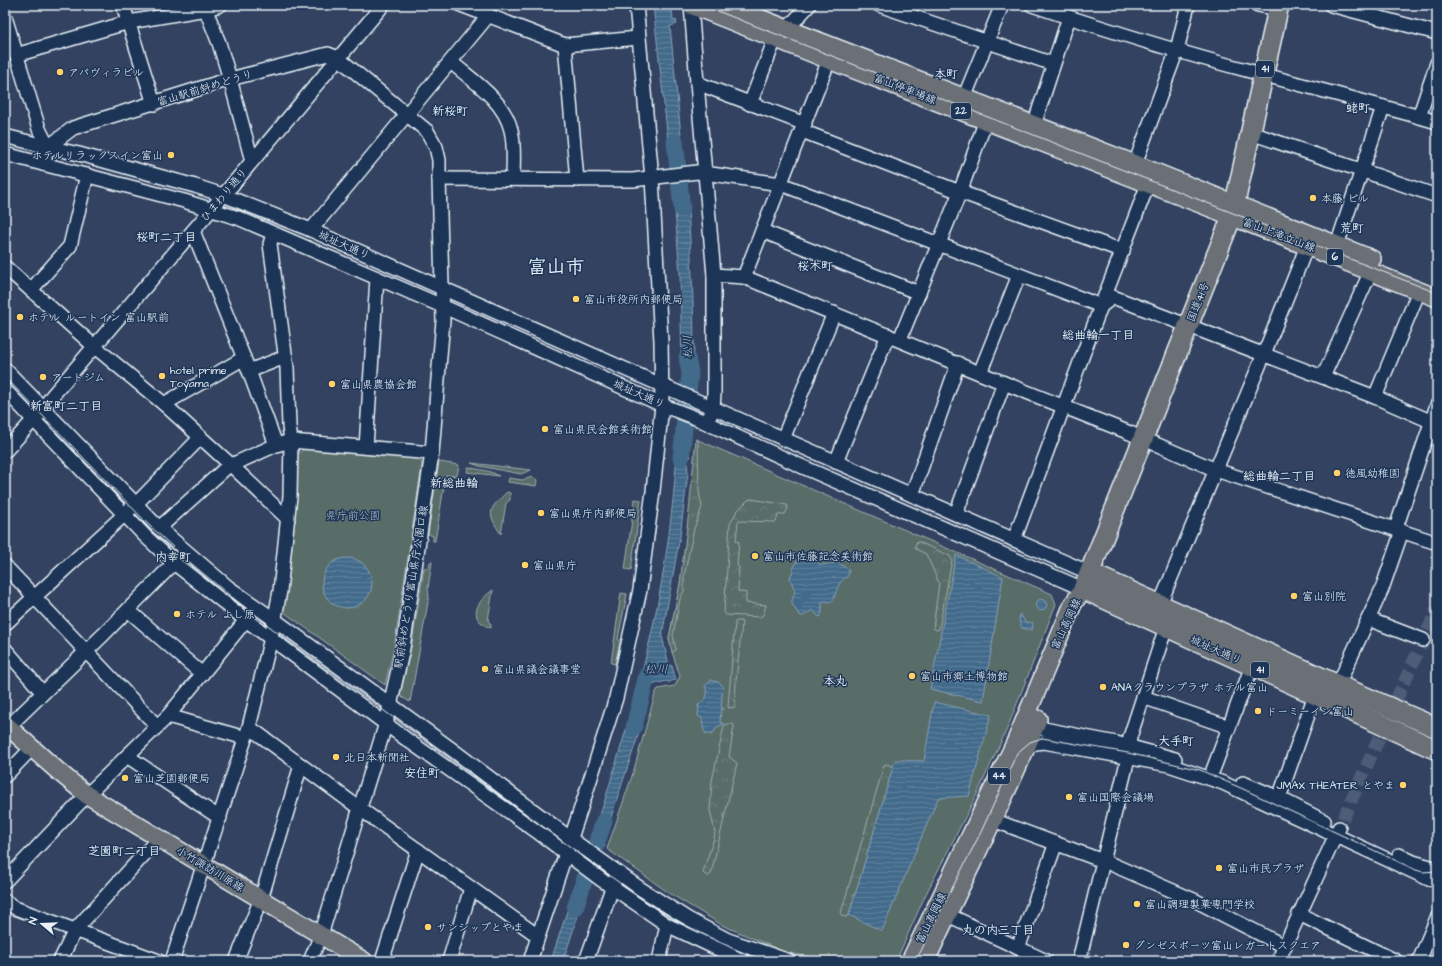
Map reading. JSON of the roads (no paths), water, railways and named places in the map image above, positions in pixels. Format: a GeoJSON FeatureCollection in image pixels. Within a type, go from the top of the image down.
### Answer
{"type":"FeatureCollection","features":[{"type":"Feature","properties":{"kind":"highway","name":"国道41号"},"geometry":{"type":"LineString","coordinates":[[1087,581],[1234,210],[1279,7]]}},
{"type":"Feature","properties":{"kind":"highway","name":"城址大通り"},"geometry":{"type":"LineString","coordinates":[[1087,581],[1160,604],[1338,685],[1437,728]]}},
{"type":"Feature","properties":{"kind":"highway","name":"城址大通り"},"geometry":{"type":"LineString","coordinates":[[1087,581],[1166,627],[1437,750]]}},
{"type":"Feature","properties":{"kind":"main road","name":"富山停車場線"},"geometry":{"type":"LineString","coordinates":[[691,5],[781,34],[964,98],[1135,164],[1234,210]]}},
{"type":"Feature","properties":{"kind":"main road","name":"富山停車場線"},"geometry":{"type":"LineString","coordinates":[[726,5],[758,11],[781,34],[829,60],[1148,184],[1234,210]]}},
{"type":"Feature","properties":{"kind":"main road","name":"富山上滝立山線"},"geometry":{"type":"LineString","coordinates":[[1234,210],[1337,245],[1437,285]]}},
{"type":"Feature","properties":{"kind":"main road","name":"富山上滝立山線"},"geometry":{"type":"LineString","coordinates":[[1234,210],[1307,246],[1437,298]]}},
{"type":"Feature","properties":{"kind":"main road","name":"富山高岡線"},"geometry":{"type":"LineString","coordinates":[[926,961],[946,914],[993,820],[1032,733],[1073,604],[1087,581]]}},
{"type":"Feature","properties":{"kind":"main road","name":"小竹諏訪川原線"},"geometry":{"type":"LineString","coordinates":[[6,727],[87,795],[364,961]]}},
{"type":"Feature","properties":{"kind":"main road","name":"富山高岡線"},"geometry":{"type":"LineString","coordinates":[[910,961],[1032,733]]}},
{"type":"Feature","properties":{"kind":"street"},"geometry":{"type":"LineString","coordinates":[[124,5],[154,104]]}},
{"type":"Feature","properties":{"kind":"street"},"geometry":{"type":"LineString","coordinates":[[16,55],[129,22],[220,5]]}},
{"type":"Feature","properties":{"kind":"street","name":"ひまわり通り"},"geometry":{"type":"LineString","coordinates":[[5,452],[44,408],[52,396],[212,209],[383,5]]}},
{"type":"Feature","properties":{"kind":"street"},"geometry":{"type":"LineString","coordinates":[[460,5],[565,45],[638,38]]}},
{"type":"Feature","properties":{"kind":"street"},"geometry":{"type":"LineString","coordinates":[[530,961],[611,713],[640,590],[666,406],[666,387],[661,341],[657,177],[638,38],[636,5]]}},
{"type":"Feature","properties":{"kind":"street"},"geometry":{"type":"LineString","coordinates":[[691,5],[697,83],[700,172],[714,275],[708,406],[703,421]]}},
{"type":"Feature","properties":{"kind":"street"},"geometry":{"type":"LineString","coordinates":[[750,104],[781,34],[809,5]]}},
{"type":"Feature","properties":{"kind":"street"},"geometry":{"type":"LineString","coordinates":[[879,5],[1053,64]]}},
{"type":"Feature","properties":{"kind":"street"},"geometry":{"type":"LineString","coordinates":[[964,98],[1002,5]]}},
{"type":"Feature","properties":{"kind":"street"},"geometry":{"type":"LineString","coordinates":[[1032,5],[1177,50],[1437,122]]}},
{"type":"Feature","properties":{"kind":"street"},"geometry":{"type":"LineString","coordinates":[[1135,164],[1177,50],[1188,5]]}},
{"type":"Feature","properties":{"kind":"street"},"geometry":{"type":"LineString","coordinates":[[1258,5],[1279,7]]}},
{"type":"Feature","properties":{"kind":"street"},"geometry":{"type":"LineString","coordinates":[[1331,5],[1437,33]]}},
{"type":"Feature","properties":{"kind":"street"},"geometry":{"type":"LineString","coordinates":[[205,7],[230,79],[252,161]]}},
{"type":"Feature","properties":{"kind":"street"},"geometry":{"type":"LineString","coordinates":[[311,230],[488,16]]}},
{"type":"Feature","properties":{"kind":"street"},"geometry":{"type":"LineString","coordinates":[[5,17],[39,129],[48,147],[43,164]]}},
{"type":"Feature","properties":{"kind":"street"},"geometry":{"type":"LineString","coordinates":[[1034,125],[1069,17]]}},
{"type":"Feature","properties":{"kind":"street"},"geometry":{"type":"LineString","coordinates":[[565,45],[577,180]]}},
{"type":"Feature","properties":{"kind":"street","name":"富山駅前斜めどうり"},"geometry":{"type":"LineString","coordinates":[[48,147],[73,128],[154,104],[230,79],[328,54],[338,58]]}},
{"type":"Feature","properties":{"kind":"street","name":"駅前斜めどうり富山県庁公園口線"},"geometry":{"type":"LineString","coordinates":[[310,961],[321,935],[386,723],[389,704],[403,648],[432,453],[443,321],[440,179],[439,160],[436,147],[427,131],[338,58]]}},
{"type":"Feature","properties":{"kind":"street"},"geometry":{"type":"LineString","coordinates":[[744,277],[829,60]]}},
{"type":"Feature","properties":{"kind":"street"},"geometry":{"type":"LineString","coordinates":[[451,62],[490,95],[499,105],[507,118],[513,143],[513,179]]}},
{"type":"Feature","properties":{"kind":"street"},"geometry":{"type":"LineString","coordinates":[[1419,117],[1437,63]]}},
{"type":"Feature","properties":{"kind":"street"},"geometry":{"type":"LineString","coordinates":[[697,83],[960,192],[1123,251]]}},
{"type":"Feature","properties":{"kind":"street"},"geometry":{"type":"LineString","coordinates":[[1337,245],[1383,107]]}},
{"type":"Feature","properties":{"kind":"street"},"geometry":{"type":"LineString","coordinates":[[836,462],[894,337],[919,293],[960,192],[986,120]]}},
{"type":"Feature","properties":{"kind":"street"},"geometry":{"type":"LineString","coordinates":[[1251,133],[1437,196]]}},
{"type":"Feature","properties":{"kind":"street","name":"城址大通り"},"geometry":{"type":"LineString","coordinates":[[5,136],[79,154],[223,195],[311,230],[1014,540],[1087,581]]}},
{"type":"Feature","properties":{"kind":"street","name":"城址大通り"},"geometry":{"type":"LineString","coordinates":[[5,154],[212,209],[238,218],[703,421],[803,467],[1087,581]]}},
{"type":"Feature","properties":{"kind":"street"},"geometry":{"type":"LineString","coordinates":[[440,179],[632,180],[700,172],[781,184],[1101,306]]}},
{"type":"Feature","properties":{"kind":"street"},"geometry":{"type":"LineString","coordinates":[[31,290],[70,246],[87,175]]}},
{"type":"Feature","properties":{"kind":"street"},"geometry":{"type":"LineString","coordinates":[[1014,540],[1148,184]]}},
{"type":"Feature","properties":{"kind":"street"},"geometry":{"type":"LineString","coordinates":[[193,231],[244,358],[276,445]]}},
{"type":"Feature","properties":{"kind":"street"},"geometry":{"type":"LineString","coordinates":[[762,231],[919,293]]}},
{"type":"Feature","properties":{"kind":"street"},"geometry":{"type":"LineString","coordinates":[[172,961],[247,732],[271,638],[280,591],[288,520],[291,441],[287,368],[270,244],[273,234]]}},
{"type":"Feature","properties":{"kind":"street"},"geometry":{"type":"LineString","coordinates":[[1160,604],[1264,354],[1307,246]]}},
{"type":"Feature","properties":{"kind":"street"},"geometry":{"type":"LineString","coordinates":[[5,267],[95,347],[164,404],[231,465],[288,520]]}},
{"type":"Feature","properties":{"kind":"street"},"geometry":{"type":"LineString","coordinates":[[1323,377],[1371,271]]}},
{"type":"Feature","properties":{"kind":"street"},"geometry":{"type":"LineString","coordinates":[[714,275],[744,277],[1004,383],[1144,438],[1216,470],[1437,543]]}},
{"type":"Feature","properties":{"kind":"street"},"geometry":{"type":"LineString","coordinates":[[980,373],[1019,276]]}},
{"type":"Feature","properties":{"kind":"street"},"geometry":{"type":"LineString","coordinates":[[366,447],[377,278]]}},
{"type":"Feature","properties":{"kind":"street"},"geometry":{"type":"LineString","coordinates":[[1375,397],[1419,290]]}},
{"type":"Feature","properties":{"kind":"street"},"geometry":{"type":"LineString","coordinates":[[1101,306],[1113,297],[1375,397],[1434,423]]}},
{"type":"Feature","properties":{"kind":"street"},"geometry":{"type":"LineString","coordinates":[[783,439],[834,313]]}},
{"type":"Feature","properties":{"kind":"street"},"geometry":{"type":"LineString","coordinates":[[249,371],[285,357]]}},
{"type":"Feature","properties":{"kind":"street"},"geometry":{"type":"LineString","coordinates":[[164,404],[244,358]]}},
{"type":"Feature","properties":{"kind":"street"},"geometry":{"type":"LineString","coordinates":[[912,495],[958,363]]}},
{"type":"Feature","properties":{"kind":"street"},"geometry":{"type":"LineString","coordinates":[[5,368],[159,528],[228,587],[454,751],[614,870],[688,919],[728,940],[789,961]]}},
{"type":"Feature","properties":{"kind":"street"},"geometry":{"type":"LineString","coordinates":[[956,514],[1004,383]]}},
{"type":"Feature","properties":{"kind":"street"},"geometry":{"type":"LineString","coordinates":[[5,390],[33,421],[174,563],[246,620],[608,884],[668,925],[743,961]]}},
{"type":"Feature","properties":{"kind":"street"},"geometry":{"type":"LineString","coordinates":[[1338,685],[1382,589],[1399,530],[1434,423],[1437,405]]}},
{"type":"Feature","properties":{"kind":"street"},"geometry":{"type":"LineString","coordinates":[[5,624],[136,503],[200,438]]}},
{"type":"Feature","properties":{"kind":"street"},"geometry":{"type":"LineString","coordinates":[[159,528],[227,467],[276,445],[291,441],[432,453]]}},
{"type":"Feature","properties":{"kind":"street"},"geometry":{"type":"LineString","coordinates":[[6,727],[86,652],[174,563]]}},
{"type":"Feature","properties":{"kind":"street"},"geometry":{"type":"LineString","coordinates":[[5,566],[157,726]]}},
{"type":"Feature","properties":{"kind":"street"},"geometry":{"type":"LineString","coordinates":[[128,610],[202,674]]}},
{"type":"Feature","properties":{"kind":"street"},"geometry":{"type":"LineString","coordinates":[[1368,619],[1424,640]]}},
{"type":"Feature","properties":{"kind":"street"},"geometry":{"type":"LineString","coordinates":[[5,882],[87,795],[168,716],[246,620]]}},
{"type":"Feature","properties":{"kind":"street"},"geometry":{"type":"LineString","coordinates":[[1079,961],[1128,753],[1130,737],[1166,627]]}},
{"type":"Feature","properties":{"kind":"street"},"geometry":{"type":"LineString","coordinates":[[5,649],[43,693]]}},
{"type":"Feature","properties":{"kind":"street"},"geometry":{"type":"LineString","coordinates":[[1213,770],[1252,666]]}},
{"type":"Feature","properties":{"kind":"street"},"geometry":{"type":"LineString","coordinates":[[1279,798],[1315,695]]}},
{"type":"Feature","properties":{"kind":"street"},"geometry":{"type":"LineString","coordinates":[[1143,697],[1229,727]]}},
{"type":"Feature","properties":{"kind":"street"},"geometry":{"type":"LineString","coordinates":[[168,716],[247,732],[301,765],[538,936]]}},
{"type":"Feature","properties":{"kind":"street"},"geometry":{"type":"LineString","coordinates":[[1437,869],[1413,862],[1338,832],[1222,782],[1202,775],[1128,753],[1044,729],[1038,722],[1032,733],[1097,752],[1128,753],[1172,758],[1213,770],[1279,798],[1338,832],[1429,879],[1437,880]]}},
{"type":"Feature","properties":{"kind":"street"},"geometry":{"type":"LineString","coordinates":[[5,776],[32,748]]}},
{"type":"Feature","properties":{"kind":"street"},"geometry":{"type":"LineString","coordinates":[[127,756],[220,818]]}},
{"type":"Feature","properties":{"kind":"street"},"geometry":{"type":"LineString","coordinates":[[236,961],[261,899],[301,765]]}},
{"type":"Feature","properties":{"kind":"street"},"geometry":{"type":"LineString","coordinates":[[993,820],[1103,860],[1196,901],[1284,946]]}},
{"type":"Feature","properties":{"kind":"street"},"geometry":{"type":"LineString","coordinates":[[1278,961],[1338,832]]}},
{"type":"Feature","properties":{"kind":"street"},"geometry":{"type":"LineString","coordinates":[[60,961],[75,930],[159,838]]}},
{"type":"Feature","properties":{"kind":"street"},"geometry":{"type":"LineString","coordinates":[[1018,948],[1056,843]]}},
{"type":"Feature","properties":{"kind":"street"},"geometry":{"type":"LineString","coordinates":[[382,961],[418,850]]}},
{"type":"Feature","properties":{"kind":"street"},"geometry":{"type":"LineString","coordinates":[[586,961],[608,884],[614,870]]}},
{"type":"Feature","properties":{"kind":"street"},"geometry":{"type":"LineString","coordinates":[[449,961],[471,888]]}},
{"type":"Feature","properties":{"kind":"street"},"geometry":{"type":"LineString","coordinates":[[5,901],[15,908],[159,961]]}},
{"type":"Feature","properties":{"kind":"street"},"geometry":{"type":"LineString","coordinates":[[946,914],[1046,961]]}},
{"type":"Feature","properties":{"kind":"street"},"geometry":{"type":"LineString","coordinates":[[1299,914],[1396,961]]}},
{"type":"Feature","properties":{"kind":"street"},"geometry":{"type":"LineString","coordinates":[[1419,961],[1437,918]]}},
{"type":"Feature","properties":{"kind":"street"},"geometry":{"type":"LineString","coordinates":[[660,961],[668,925]]}},
{"type":"Feature","properties":{"kind":"water"},"geometry":{"type":"Polygon","coordinates":[[[653,5],[663,5],[672,8],[673,21],[676,20],[677,24],[670,26],[684,165],[677,164],[676,166],[671,167],[653,5]]]}},
{"type":"Feature","properties":{"kind":"water","name":"松川"},"geometry":{"type":"Polygon","coordinates":[[[682,185],[686,185],[693,295],[694,362],[697,368],[696,382],[684,377],[682,367],[680,273],[673,187],[681,187],[682,185]]]}},
{"type":"Feature","properties":{"kind":"water","name":"松川"},"geometry":{"type":"Polygon","coordinates":[[[678,432],[688,436],[687,455],[691,456],[687,461],[688,473],[680,536],[662,636],[669,665],[672,666],[676,680],[669,683],[668,681],[653,685],[649,690],[647,699],[635,697],[659,599],[673,498],[678,432]]]}},
{"type":"Feature","properties":{"kind":"water"},"geometry":{"type":"Polygon","coordinates":[[[956,555],[1003,577],[983,701],[930,689],[956,555]]]}},
{"type":"Feature","properties":{"kind":"water"},"geometry":{"type":"Polygon","coordinates":[[[809,557],[820,565],[838,563],[848,569],[849,573],[847,577],[839,584],[832,602],[822,602],[822,612],[820,617],[813,610],[803,616],[799,615],[792,604],[795,591],[790,578],[796,562],[802,558],[809,557]]]}},
{"type":"Feature","properties":{"kind":"water"},"geometry":{"type":"Polygon","coordinates":[[[347,558],[356,560],[365,565],[370,574],[372,583],[370,592],[365,601],[356,606],[347,608],[338,606],[329,601],[324,592],[322,583],[324,574],[329,565],[338,560],[347,558]]]}},
{"type":"Feature","properties":{"kind":"water"},"geometry":{"type":"Polygon","coordinates":[[[1041,599],[1045,601],[1047,605],[1045,609],[1041,611],[1037,609],[1035,605],[1037,601],[1041,599]]]}},
{"type":"Feature","properties":{"kind":"water"},"geometry":{"type":"Polygon","coordinates":[[[1020,614],[1026,623],[1033,623],[1032,630],[1022,628],[1019,621],[1020,614]]]}},
{"type":"Feature","properties":{"kind":"water"},"geometry":{"type":"Polygon","coordinates":[[[711,680],[720,683],[723,686],[721,706],[724,709],[721,709],[720,722],[724,724],[717,727],[712,735],[706,734],[703,728],[702,718],[698,716],[699,706],[697,706],[706,698],[707,693],[705,686],[711,680]]]}},
{"type":"Feature","properties":{"kind":"water"},"geometry":{"type":"Polygon","coordinates":[[[934,702],[991,715],[969,796],[938,798],[882,931],[849,915],[895,760],[924,761],[934,702]]]}},
{"type":"Feature","properties":{"kind":"water","name":"松川"},"geometry":{"type":"Polygon","coordinates":[[[634,703],[647,706],[605,835],[605,847],[590,837],[604,803],[634,703]]]}},
{"type":"Feature","properties":{"kind":"water"},"geometry":{"type":"Polygon","coordinates":[[[577,880],[587,889],[563,961],[551,961],[577,880]]]}},
{"type":"Feature","properties":{"kind":"waterway","name":"松川"},"geometry":{"type":"LineString","coordinates":[[675,141],[682,209]]}},
{"type":"Feature","properties":{"kind":"waterway","name":"松川"},"geometry":{"type":"LineString","coordinates":[[681,458],[690,373],[687,357]]}},
{"type":"Feature","properties":{"kind":"waterway","name":"松川"},"geometry":{"type":"LineString","coordinates":[[634,727],[647,675]]}},
{"type":"Feature","properties":{"kind":"waterway","name":"松川"},"geometry":{"type":"LineString","coordinates":[[575,908],[604,821]]}},
{"type":"Feature","properties":{"kind":"tunnel"},"geometry":{"type":"LineString","coordinates":[[1396,700],[1437,610]]}},
{"type":"Feature","properties":{"kind":"tunnel"},"geometry":{"type":"LineString","coordinates":[[1343,819],[1380,736]]}},
{"type":"Feature","properties":{"kind":"tram line"},"geometry":{"type":"LineString","coordinates":[[702,5],[1437,293]]}},
{"type":"Feature","properties":{"kind":"tram line"},"geometry":{"type":"LineString","coordinates":[[5,377],[150,526],[223,590],[283,637],[643,900],[702,934],[764,961]]}},
{"type":"Feature","properties":{"kind":"tram line"},"geometry":{"type":"LineString","coordinates":[[916,961],[981,832],[1017,753],[1030,742],[1042,738],[1128,753],[1200,770],[1416,870],[1423,872],[1437,871]]}},
{"type":"Feature","properties":{"kind":"place","name":"アパヴィラビル"},"geometry":{"type":"Point","coordinates":[60,72]}},
{"type":"Feature","properties":{"kind":"place","name":"ホテルリラックスイン富山"},"geometry":{"type":"Point","coordinates":[171,155]}},
{"type":"Feature","properties":{"kind":"place","name":"本藤 ビル"},"geometry":{"type":"Point","coordinates":[1313,198]}},
{"type":"Feature","properties":{"kind":"place","name":"富山市役所内郵便局"},"geometry":{"type":"Point","coordinates":[576,299]}},
{"type":"Feature","properties":{"kind":"place","name":"ホテル ルートイン 富山駅前"},"geometry":{"type":"Point","coordinates":[20,317]}},
{"type":"Feature","properties":{"kind":"place","name":"hotel prime Toyama"},"geometry":{"type":"Point","coordinates":[162,376]}},
{"type":"Feature","properties":{"kind":"place","name":"アートジム"},"geometry":{"type":"Point","coordinates":[43,377]}},
{"type":"Feature","properties":{"kind":"place","name":"富山県農協会館"},"geometry":{"type":"Point","coordinates":[332,384]}},
{"type":"Feature","properties":{"kind":"place","name":"富山県民会館美術館"},"geometry":{"type":"Point","coordinates":[545,429]}},
{"type":"Feature","properties":{"kind":"place","name":"徳風幼稚園"},"geometry":{"type":"Point","coordinates":[1337,473]}},
{"type":"Feature","properties":{"kind":"place","name":"富山県庁内郵便局"},"geometry":{"type":"Point","coordinates":[541,513]}},
{"type":"Feature","properties":{"kind":"place","name":"富山市佐藤記念美術館"},"geometry":{"type":"Point","coordinates":[755,556]}},
{"type":"Feature","properties":{"kind":"place","name":"富山県庁"},"geometry":{"type":"Point","coordinates":[525,565]}},
{"type":"Feature","properties":{"kind":"place","name":"富山別院"},"geometry":{"type":"Point","coordinates":[1294,596]}},
{"type":"Feature","properties":{"kind":"place","name":"ホテル よし原"},"geometry":{"type":"Point","coordinates":[177,614]}},
{"type":"Feature","properties":{"kind":"place","name":"富山県議会議事堂"},"geometry":{"type":"Point","coordinates":[485,669]}},
{"type":"Feature","properties":{"kind":"place","name":"富山市郷土博物館"},"geometry":{"type":"Point","coordinates":[912,676]}},
{"type":"Feature","properties":{"kind":"place","name":"ANAクラウンプラザ ホテル富山"},"geometry":{"type":"Point","coordinates":[1103,687]}},
{"type":"Feature","properties":{"kind":"place","name":"ドーミーイン富山"},"geometry":{"type":"Point","coordinates":[1258,711]}},
{"type":"Feature","properties":{"kind":"place","name":"北日本新聞社"},"geometry":{"type":"Point","coordinates":[336,757]}},
{"type":"Feature","properties":{"kind":"place","name":"富山芝園郵便局"},"geometry":{"type":"Point","coordinates":[125,778]}},
{"type":"Feature","properties":{"kind":"place","name":"JMAX THEATER とやま"},"geometry":{"type":"Point","coordinates":[1403,785]}},
{"type":"Feature","properties":{"kind":"place","name":"富山国際会議場"},"geometry":{"type":"Point","coordinates":[1069,797]}},
{"type":"Feature","properties":{"kind":"place","name":"富山市民プラザ"},"geometry":{"type":"Point","coordinates":[1219,868]}},
{"type":"Feature","properties":{"kind":"place","name":"富山調理製菓専門学校"},"geometry":{"type":"Point","coordinates":[1137,904]}},
{"type":"Feature","properties":{"kind":"place","name":"サンシップとやま"},"geometry":{"type":"Point","coordinates":[428,927]}},
{"type":"Feature","properties":{"kind":"place","name":"グンゼスポーツ富山レガートスクエア"},"geometry":{"type":"Point","coordinates":[1126,945]}},
{"type":"Feature","properties":{"kind":"district","name":"本町"},"geometry":{"type":"Point","coordinates":[946,74]}},
{"type":"Feature","properties":{"kind":"district","name":"蛯町"},"geometry":{"type":"Point","coordinates":[1358,108]}},
{"type":"Feature","properties":{"kind":"district","name":"新桜町"},"geometry":{"type":"Point","coordinates":[450,111]}},
{"type":"Feature","properties":{"kind":"district","name":"荒町"},"geometry":{"type":"Point","coordinates":[1352,228]}},
{"type":"Feature","properties":{"kind":"district","name":"桜町二丁目"},"geometry":{"type":"Point","coordinates":[166,237]}},
{"type":"Feature","properties":{"kind":"district","name":"桜木町"},"geometry":{"type":"Point","coordinates":[815,266]}},
{"type":"Feature","properties":{"kind":"district","name":"富山市"},"geometry":{"type":"Point","coordinates":[556,267]}},
{"type":"Feature","properties":{"kind":"district","name":"総曲輪一丁目"},"geometry":{"type":"Point","coordinates":[1098,335]}},
{"type":"Feature","properties":{"kind":"district","name":"新富町二丁目"},"geometry":{"type":"Point","coordinates":[66,406]}},
{"type":"Feature","properties":{"kind":"district","name":"総曲輪二丁目"},"geometry":{"type":"Point","coordinates":[1279,476]}},
{"type":"Feature","properties":{"kind":"district","name":"新総曲輪"},"geometry":{"type":"Point","coordinates":[454,483]}},
{"type":"Feature","properties":{"kind":"district","name":"内幸町"},"geometry":{"type":"Point","coordinates":[173,557]}},
{"type":"Feature","properties":{"kind":"district","name":"本丸"},"geometry":{"type":"Point","coordinates":[835,681]}},
{"type":"Feature","properties":{"kind":"district","name":"大手町"},"geometry":{"type":"Point","coordinates":[1176,741]}},
{"type":"Feature","properties":{"kind":"district","name":"安住町"},"geometry":{"type":"Point","coordinates":[422,773]}},
{"type":"Feature","properties":{"kind":"district","name":"芝園町二丁目"},"geometry":{"type":"Point","coordinates":[124,851]}},
{"type":"Feature","properties":{"kind":"district","name":"丸の内三丁目"},"geometry":{"type":"Point","coordinates":[998,930]}},
{"type":"Feature","properties":{"kind":"park label","name":"県庁前公園"},"geometry":{"type":"Point","coordinates":[353,515]}}]}
